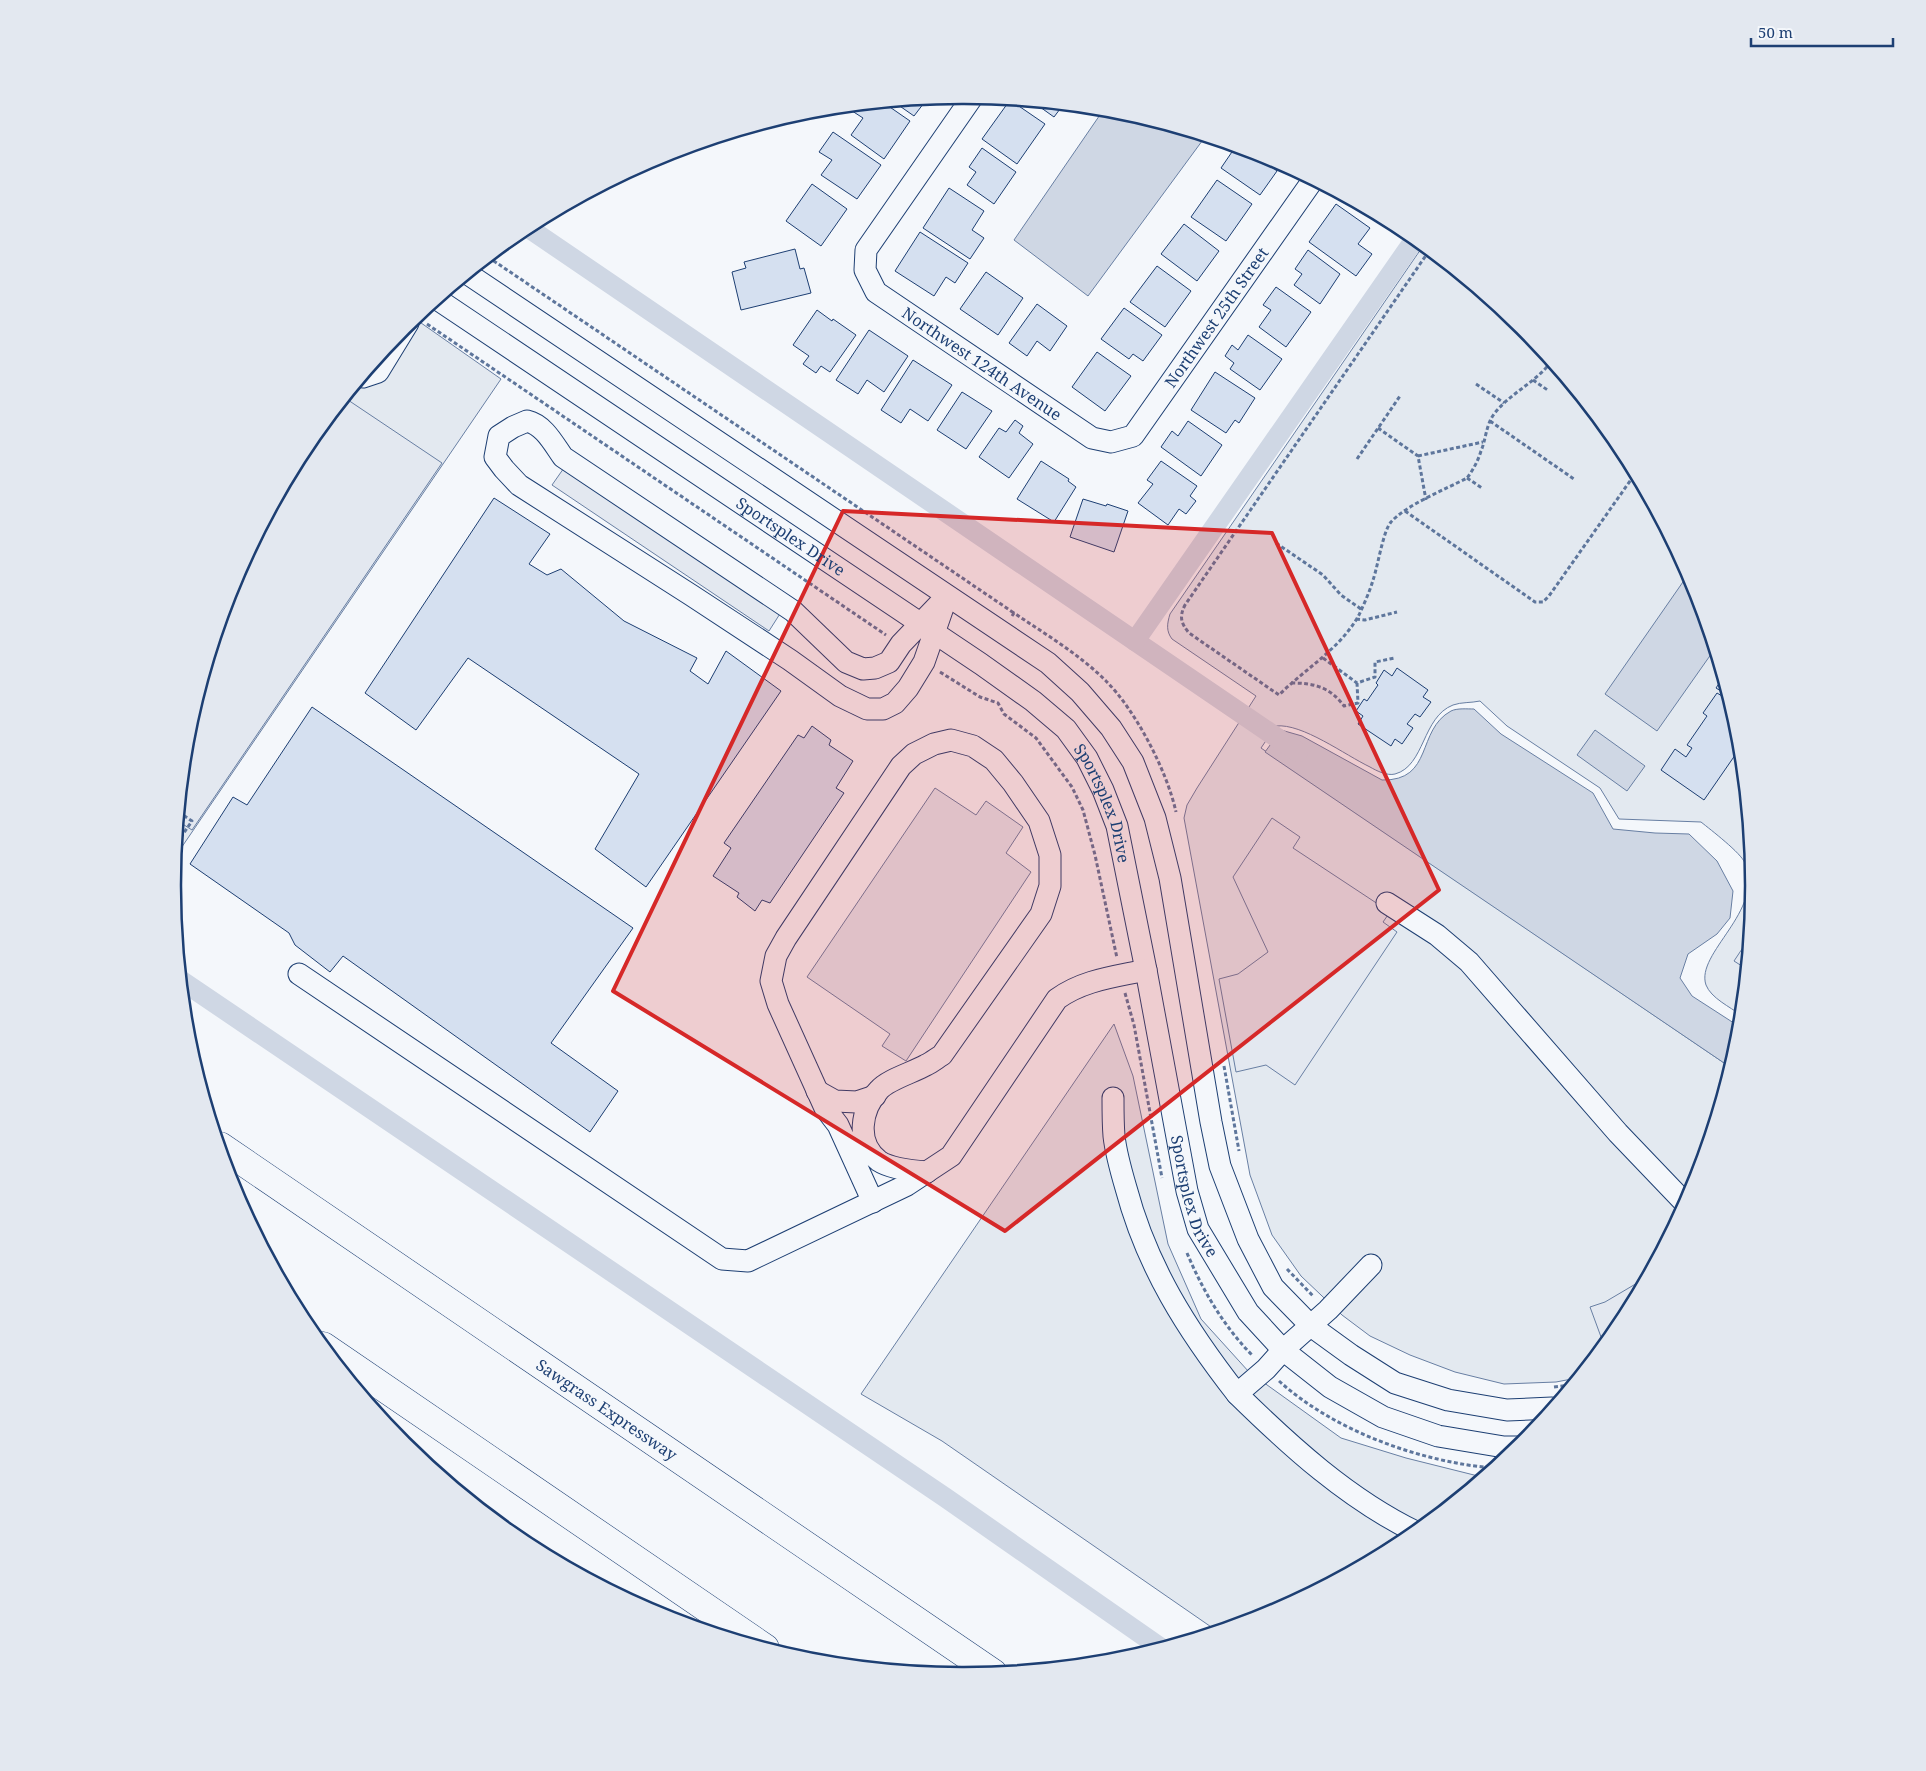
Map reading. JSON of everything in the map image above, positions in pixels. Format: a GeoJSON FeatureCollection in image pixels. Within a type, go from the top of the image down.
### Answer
{"type":"FeatureCollection","features":[{"type":"Feature","properties":{"kind":"highway","name":"Sawgrass Expressway"},"geometry":{"type":"LineString","coordinates":[[229,1152],[984,1667]]}},
{"type":"Feature","properties":{"kind":"highway"},"geometry":{"type":"LineString","coordinates":[[341,1358],[750,1638]]}},
{"type":"Feature","properties":{"kind":"street","name":"Northwest 124th Avenue"},"geometry":{"type":"LineString","coordinates":[[967,104],[866,250],[865,270],[876,292],[1092,438],[1111,442]]}},
{"type":"Feature","properties":{"kind":"street","name":"Northwest 25th Street"},"geometry":{"type":"LineString","coordinates":[[1111,442],[1133,436],[1310,184]]}},
{"type":"Feature","properties":{"kind":"street","name":"Sportsplex Drive"},"geometry":{"type":"LineString","coordinates":[[473,277],[1048,663],[1080,692],[1111,728],[1133,762],[1155,818],[1170,878],[1220,1166],[1248,1239],[1273,1287],[1311,1326],[1351,1355],[1395,1383],[1448,1400],[1507,1410],[1550,1398]]}},
{"type":"Feature","properties":{"kind":"street","name":"Sportsplex Drive"},"geometry":{"type":"LineString","coordinates":[[443,303],[981,664],[1033,701],[1066,729],[1087,758],[1103,790],[1117,826],[1187,1191],[1198,1229],[1248,1312],[1283,1350],[1330,1387],[1383,1417],[1438,1436],[1506,1447]]}},
{"type":"Feature","properties":{"kind":"street"},"geometry":{"type":"LineString","coordinates":[[372,374],[378,372],[400,343]]}},
{"type":"Feature","properties":{"kind":"street"},"geometry":{"type":"LineString","coordinates":[[927,628],[924,662],[908,688],[896,703],[883,709],[867,709],[840,696],[790,660],[519,484],[504,469],[495,456],[499,436],[527,421],[536,424],[551,439],[563,457],[793,611],[846,662],[863,669],[874,668],[889,662],[902,644],[927,628],[947,596]]}},
{"type":"Feature","properties":{"kind":"street"},"geometry":{"type":"LineString","coordinates":[[873,1202],[838,1125],[825,1108],[817,1091],[778,1004],[771,981],[776,956],[786,938],[901,766],[914,754],[934,744],[951,740],[973,746],[994,760],[1013,783],[1039,821],[1050,855],[1050,886],[1041,914],[942,1054],[926,1065],[880,1088],[867,1106],[862,1126],[866,1145],[879,1161],[903,1170],[927,1172]]}},
{"type":"Feature","properties":{"kind":"street"},"geometry":{"type":"LineString","coordinates":[[1387,903],[1437,934],[1469,962],[1618,1133],[1679,1197]]}},
{"type":"Feature","properties":{"kind":"street"},"geometry":{"type":"LineString","coordinates":[[299,974],[722,1259],[748,1261],[907,1185],[951,1156],[1056,999],[1071,989],[1092,981],[1146,970]]}},
{"type":"Feature","properties":{"kind":"street"},"geometry":{"type":"LineString","coordinates":[[817,1091],[835,1101],[857,1102],[874,1096]]}},
{"type":"Feature","properties":{"kind":"street"},"geometry":{"type":"LineString","coordinates":[[1113,1098],[1114,1136],[1133,1216],[1152,1263],[1168,1295],[1201,1348],[1237,1394],[1277,1434],[1319,1468],[1387,1518],[1408,1528]]}},
{"type":"Feature","properties":{"kind":"street"},"geometry":{"type":"LineString","coordinates":[[1237,1394],[1328,1310],[1371,1265]]}},
{"type":"Feature","properties":{"kind":"path"},"geometry":{"type":"LineString","coordinates":[[1425,255],[1185,605],[1181,623],[1189,633],[1279,694],[1341,641],[1356,619],[1373,580],[1390,523],[1405,511],[1467,478],[1473,470],[1490,421],[1504,403],[1547,366]]}},
{"type":"Feature","properties":{"kind":"path"},"geometry":{"type":"LineString","coordinates":[[493,261],[1062,645],[1107,681],[1132,713],[1157,759],[1169,786],[1176,816]]}},
{"type":"Feature","properties":{"kind":"path"},"geometry":{"type":"LineString","coordinates":[[419,325],[878,630],[902,644]]}},
{"type":"Feature","properties":{"kind":"path"},"geometry":{"type":"LineString","coordinates":[[1533,380],[1549,391]]}},
{"type":"Feature","properties":{"kind":"path"},"geometry":{"type":"LineString","coordinates":[[1476,384],[1504,403]]}},
{"type":"Feature","properties":{"kind":"path"},"geometry":{"type":"LineString","coordinates":[[1357,459],[1400,396]]}},
{"type":"Feature","properties":{"kind":"path"},"geometry":{"type":"LineString","coordinates":[[1490,421],[1574,479]]}},
{"type":"Feature","properties":{"kind":"path"},"geometry":{"type":"LineString","coordinates":[[1378,428],[1418,456],[1426,500]]}},
{"type":"Feature","properties":{"kind":"path"},"geometry":{"type":"LineString","coordinates":[[1418,456],[1484,442]]}},
{"type":"Feature","properties":{"kind":"path"},"geometry":{"type":"LineString","coordinates":[[1467,478],[1482,488]]}},
{"type":"Feature","properties":{"kind":"path"},"geometry":{"type":"LineString","coordinates":[[1405,511],[1535,602],[1543,602],[1631,480]]}},
{"type":"Feature","properties":{"kind":"path"},"geometry":{"type":"LineString","coordinates":[[1276,543],[1323,575],[1341,595],[1361,609]]}},
{"type":"Feature","properties":{"kind":"path"},"geometry":{"type":"LineString","coordinates":[[1356,619],[1365,620],[1397,612]]}},
{"type":"Feature","properties":{"kind":"path"},"geometry":{"type":"LineString","coordinates":[[1001,633],[1014,613]]}},
{"type":"Feature","properties":{"kind":"path"},"geometry":{"type":"LineString","coordinates":[[1323,658],[1357,683]]}},
{"type":"Feature","properties":{"kind":"path"},"geometry":{"type":"LineString","coordinates":[[1357,683],[1375,677],[1375,662],[1395,658]]}},
{"type":"Feature","properties":{"kind":"path"},"geometry":{"type":"LineString","coordinates":[[924,662],[980,697],[998,703],[1004,714],[1036,738],[1072,787],[1083,810],[1095,854],[1120,975],[1134,1025],[1163,1181]]}},
{"type":"Feature","properties":{"kind":"path"},"geometry":{"type":"LineString","coordinates":[[966,688],[981,664]]}},
{"type":"Feature","properties":{"kind":"path"},"geometry":{"type":"LineString","coordinates":[[1290,683],[1308,683],[1326,688],[1344,706],[1358,703],[1357,683]]}},
{"type":"Feature","properties":{"kind":"path"},"geometry":{"type":"LineString","coordinates":[[183,835],[192,822],[185,817]]}},
{"type":"Feature","properties":{"kind":"path"},"geometry":{"type":"LineString","coordinates":[[1222,1057],[1240,1154]]}},
{"type":"Feature","properties":{"kind":"path"},"geometry":{"type":"LineString","coordinates":[[1185,1249],[1206,1293],[1224,1323],[1266,1369],[1288,1389],[1315,1408],[1363,1433],[1439,1460],[1485,1467]]}},
{"type":"Feature","properties":{"kind":"path"},"geometry":{"type":"LineString","coordinates":[[1282,1262],[1328,1310]]}},
{"type":"Feature","properties":{"kind":"highlighted area"},"geometry":{"type":"Polygon","coordinates":[[[843,511],[1272,533],[1439,890],[1005,1231],[613,991],[843,511]]]}},
{"type":"Feature","properties":{"kind":"shaded area"},"geometry":{"type":"Polygon","coordinates":[[[1099,116],[1165,130],[1202,141],[1088,296],[1014,240],[1099,116]]]}},
{"type":"Feature","properties":{"kind":"shaded area"},"geometry":{"type":"Polygon","coordinates":[[[1420,251],[1478,298],[1516,333],[1551,370],[1613,451],[1640,495],[1664,540],[1685,586],[1703,634],[1718,683],[1730,733],[1738,783],[1744,862],[1732,848],[1701,822],[1619,819],[1600,788],[1507,726],[1480,701],[1456,704],[1443,711],[1435,720],[1412,762],[1405,769],[1395,774],[1379,772],[1311,734],[1286,726],[1276,726],[1261,748],[1724,1063],[1703,1137],[1685,1185],[1664,1231],[1640,1276],[1613,1320],[1568,1380],[1504,1384],[1455,1372],[1410,1355],[1370,1336],[1342,1315],[1301,1276],[1272,1235],[1250,1175],[1184,818],[1187,805],[1197,788],[1256,696],[1172,639],[1168,627],[1170,614],[1420,251]]]}},
{"type":"Feature","properties":{"kind":"shaded area"},"geometry":{"type":"Polygon","coordinates":[[[421,323],[501,379],[183,846],[188,783],[196,733],[208,683],[223,634],[241,586],[262,540],[286,495],[313,451],[375,370],[421,323]]]}},
{"type":"Feature","properties":{"kind":"shaded area"},"geometry":{"type":"Polygon","coordinates":[[[350,401],[442,463],[192,830],[184,825],[188,783],[196,733],[208,683],[223,634],[241,586],[262,540],[286,495],[313,451],[350,401]]]}},
{"type":"Feature","properties":{"kind":"shaded area"},"geometry":{"type":"Polygon","coordinates":[[[566,465],[783,609],[769,631],[552,485],[566,465]]]}},
{"type":"Feature","properties":{"kind":"shaded area"},"geometry":{"type":"Polygon","coordinates":[[[1683,582],[1710,656],[1657,731],[1605,694],[1683,582]]]}},
{"type":"Feature","properties":{"kind":"shaded area"},"geometry":{"type":"Polygon","coordinates":[[[1474,709],[1501,734],[1593,793],[1613,829],[1689,834],[1717,861],[1733,891],[1730,918],[1717,934],[1688,954],[1680,978],[1692,996],[1733,1022],[1724,1063],[1265,752],[1281,730],[1302,736],[1382,780],[1398,778],[1410,772],[1417,764],[1440,719],[1453,710],[1474,709]]]}},
{"type":"Feature","properties":{"kind":"shaded area"},"geometry":{"type":"Polygon","coordinates":[[[1595,730],[1645,766],[1627,791],[1577,755],[1595,730]]]}},
{"type":"Feature","properties":{"kind":"shaded area"},"geometry":{"type":"Polygon","coordinates":[[[935,788],[976,815],[986,801],[1023,827],[1006,853],[1031,872],[906,1061],[882,1046],[890,1034],[807,977],[935,788]]]}},
{"type":"Feature","properties":{"kind":"shaded area"},"geometry":{"type":"Polygon","coordinates":[[[1272,818],[1300,837],[1293,848],[1390,912],[1383,922],[1397,932],[1295,1085],[1266,1065],[1236,1072],[1219,979],[1238,974],[1268,952],[1233,877],[1272,818]]]}},
{"type":"Feature","properties":{"kind":"shaded area"},"geometry":{"type":"Polygon","coordinates":[[[1744,902],[1743,937],[1734,1011],[1708,990],[1705,973],[1710,959],[1739,914],[1744,902]]]}},
{"type":"Feature","properties":{"kind":"shaded area"},"geometry":{"type":"Polygon","coordinates":[[[1742,949],[1740,965],[1734,961],[1742,949]]]}},
{"type":"Feature","properties":{"kind":"shaded area"},"geometry":{"type":"Polygon","coordinates":[[[1114,1024],[1133,1076],[1168,1244],[1201,1319],[1249,1372],[1341,1438],[1406,1458],[1475,1475],[1439,1506],[1397,1536],[1354,1563],[1309,1587],[1262,1608],[1211,1627],[942,1441],[861,1394],[1114,1024]]]}},
{"type":"Feature","properties":{"kind":"shaded area"},"geometry":{"type":"Polygon","coordinates":[[[1635,1284],[1601,1337],[1590,1307],[1605,1302],[1635,1284]]]}},
{"type":"Feature","properties":{"kind":"building"},"geometry":{"type":"Polygon","coordinates":[[[923,105],[914,116],[900,106],[923,105]]]}},
{"type":"Feature","properties":{"kind":"building"},"geometry":{"type":"Polygon","coordinates":[[[1007,105],[1018,105],[1045,124],[1017,164],[982,139],[1007,105]]]}},
{"type":"Feature","properties":{"kind":"building"},"geometry":{"type":"Polygon","coordinates":[[[890,107],[910,121],[884,159],[851,135],[863,118],[853,111],[890,107]]]}},
{"type":"Feature","properties":{"kind":"building"},"geometry":{"type":"Polygon","coordinates":[[[1041,108],[1060,109],[1054,117],[1041,108]]]}},
{"type":"Feature","properties":{"kind":"building"},"geometry":{"type":"Polygon","coordinates":[[[833,132],[881,165],[857,199],[821,175],[832,160],[819,152],[833,132]]]}},
{"type":"Feature","properties":{"kind":"building"},"geometry":{"type":"Polygon","coordinates":[[[982,148],[1016,172],[994,204],[967,185],[976,172],[969,167],[982,148]]]}},
{"type":"Feature","properties":{"kind":"building"},"geometry":{"type":"Polygon","coordinates":[[[1232,152],[1277,171],[1260,195],[1221,168],[1232,152]]]}},
{"type":"Feature","properties":{"kind":"building"},"geometry":{"type":"Polygon","coordinates":[[[1217,180],[1252,204],[1226,241],[1191,217],[1217,180]]]}},
{"type":"Feature","properties":{"kind":"building"},"geometry":{"type":"Polygon","coordinates":[[[812,184],[847,209],[821,246],[786,221],[812,184]]]}},
{"type":"Feature","properties":{"kind":"building"},"geometry":{"type":"Polygon","coordinates":[[[949,188],[984,211],[972,230],[984,238],[970,259],[923,228],[949,188]]]}},
{"type":"Feature","properties":{"kind":"building"},"geometry":{"type":"Polygon","coordinates":[[[1336,204],[1370,228],[1358,244],[1372,254],[1356,276],[1309,242],[1336,204]]]}},
{"type":"Feature","properties":{"kind":"building"},"geometry":{"type":"Polygon","coordinates":[[[1184,224],[1219,251],[1197,281],[1161,254],[1184,224]]]}},
{"type":"Feature","properties":{"kind":"building"},"geometry":{"type":"Polygon","coordinates":[[[920,232],[968,263],[955,283],[946,277],[934,296],[895,271],[920,232]]]}},
{"type":"Feature","properties":{"kind":"building"},"geometry":{"type":"Polygon","coordinates":[[[795,249],[800,269],[804,268],[811,293],[741,310],[732,272],[746,268],[744,262],[795,249]]]}},
{"type":"Feature","properties":{"kind":"building"},"geometry":{"type":"Polygon","coordinates":[[[1308,250],[1340,274],[1320,304],[1294,285],[1302,274],[1295,269],[1308,250]]]}},
{"type":"Feature","properties":{"kind":"building"},"geometry":{"type":"Polygon","coordinates":[[[1157,266],[1191,291],[1165,327],[1130,302],[1157,266]]]}},
{"type":"Feature","properties":{"kind":"building"},"geometry":{"type":"Polygon","coordinates":[[[986,272],[1023,298],[998,335],[960,309],[986,272]]]}},
{"type":"Feature","properties":{"kind":"building"},"geometry":{"type":"Polygon","coordinates":[[[1276,287],[1311,312],[1286,347],[1259,327],[1271,310],[1263,305],[1276,287]]]}},
{"type":"Feature","properties":{"kind":"building"},"geometry":{"type":"Polygon","coordinates":[[[1037,304],[1067,326],[1050,351],[1037,341],[1027,356],[1009,343],[1037,304]]]}},
{"type":"Feature","properties":{"kind":"building"},"geometry":{"type":"Polygon","coordinates":[[[1124,308],[1162,335],[1143,361],[1133,354],[1129,359],[1101,339],[1124,308]]]}},
{"type":"Feature","properties":{"kind":"building"},"geometry":{"type":"Polygon","coordinates":[[[817,310],[856,335],[830,372],[821,366],[816,373],[803,364],[809,356],[793,345],[817,310]]]}},
{"type":"Feature","properties":{"kind":"building"},"geometry":{"type":"Polygon","coordinates":[[[869,330],[908,356],[884,392],[867,380],[858,394],[836,380],[869,330]]]}},
{"type":"Feature","properties":{"kind":"building"},"geometry":{"type":"Polygon","coordinates":[[[1248,335],[1282,359],[1260,390],[1230,369],[1234,363],[1225,356],[1232,345],[1238,350],[1248,335]]]}},
{"type":"Feature","properties":{"kind":"building"},"geometry":{"type":"Polygon","coordinates":[[[1097,352],[1131,376],[1105,411],[1072,387],[1097,352]]]}},
{"type":"Feature","properties":{"kind":"building"},"geometry":{"type":"Polygon","coordinates":[[[913,360],[952,385],[928,421],[910,409],[901,423],[881,410],[913,360]]]}},
{"type":"Feature","properties":{"kind":"building"},"geometry":{"type":"Polygon","coordinates":[[[1215,372],[1255,398],[1239,423],[1235,420],[1226,433],[1191,410],[1215,372]]]}},
{"type":"Feature","properties":{"kind":"building"},"geometry":{"type":"Polygon","coordinates":[[[962,392],[992,411],[966,449],[937,430],[962,392]]]}},
{"type":"Feature","properties":{"kind":"building"},"geometry":{"type":"Polygon","coordinates":[[[1015,420],[1023,426],[1019,433],[1033,444],[1009,478],[979,457],[999,428],[1006,432],[1015,420]]]}},
{"type":"Feature","properties":{"kind":"building"},"geometry":{"type":"Polygon","coordinates":[[[1188,421],[1222,445],[1201,476],[1161,447],[1172,431],[1178,436],[1188,421]]]}},
{"type":"Feature","properties":{"kind":"building"},"geometry":{"type":"Polygon","coordinates":[[[1041,461],[1069,479],[1068,481],[1076,487],[1054,522],[1017,499],[1041,461]]]}},
{"type":"Feature","properties":{"kind":"building"},"geometry":{"type":"Polygon","coordinates":[[[1161,461],[1197,486],[1190,496],[1196,501],[1186,514],[1179,509],[1168,525],[1138,503],[1153,484],[1147,480],[1161,461]]]}},
{"type":"Feature","properties":{"kind":"building"},"geometry":{"type":"Polygon","coordinates":[[[494,498],[550,534],[529,564],[547,575],[561,569],[624,621],[697,658],[690,671],[708,684],[726,651],[781,691],[646,887],[595,849],[639,774],[468,658],[416,730],[365,693],[494,498]]]}},
{"type":"Feature","properties":{"kind":"building"},"geometry":{"type":"Polygon","coordinates":[[[1083,499],[1128,511],[1114,552],[1070,537],[1083,499]]]}},
{"type":"Feature","properties":{"kind":"building"},"geometry":{"type":"Polygon","coordinates":[[[1397,668],[1428,690],[1423,697],[1431,702],[1420,717],[1415,714],[1407,724],[1413,728],[1402,744],[1395,739],[1391,746],[1358,724],[1363,716],[1356,711],[1364,699],[1367,701],[1378,685],[1376,683],[1384,670],[1392,676],[1397,668]]]}},
{"type":"Feature","properties":{"kind":"building"},"geometry":{"type":"Polygon","coordinates":[[[1717,693],[1721,695],[1734,757],[1704,800],[1661,770],[1675,749],[1686,757],[1692,748],[1687,745],[1707,716],[1703,713],[1717,693]]]}},
{"type":"Feature","properties":{"kind":"building"},"geometry":{"type":"Polygon","coordinates":[[[312,707],[633,928],[551,1043],[618,1091],[590,1132],[343,956],[330,972],[295,945],[289,933],[190,864],[233,797],[247,805],[312,707]]]}},
{"type":"Feature","properties":{"kind":"building"},"geometry":{"type":"Polygon","coordinates":[[[812,726],[831,740],[829,745],[853,761],[836,788],[844,793],[770,903],[762,900],[755,911],[737,897],[739,893],[713,876],[731,848],[724,843],[798,735],[804,738],[812,726]]]}},
{"type":"Feature","properties":{"kind":"waterway"},"geometry":{"type":"LineString","coordinates":[[534,232],[1298,752]]}},
{"type":"Feature","properties":{"kind":"waterway"},"geometry":{"type":"LineString","coordinates":[[1135,641],[1411,245]]}},
{"type":"Feature","properties":{"kind":"waterway"},"geometry":{"type":"LineString","coordinates":[[188,985],[946,1498],[1154,1643]]}}]}
